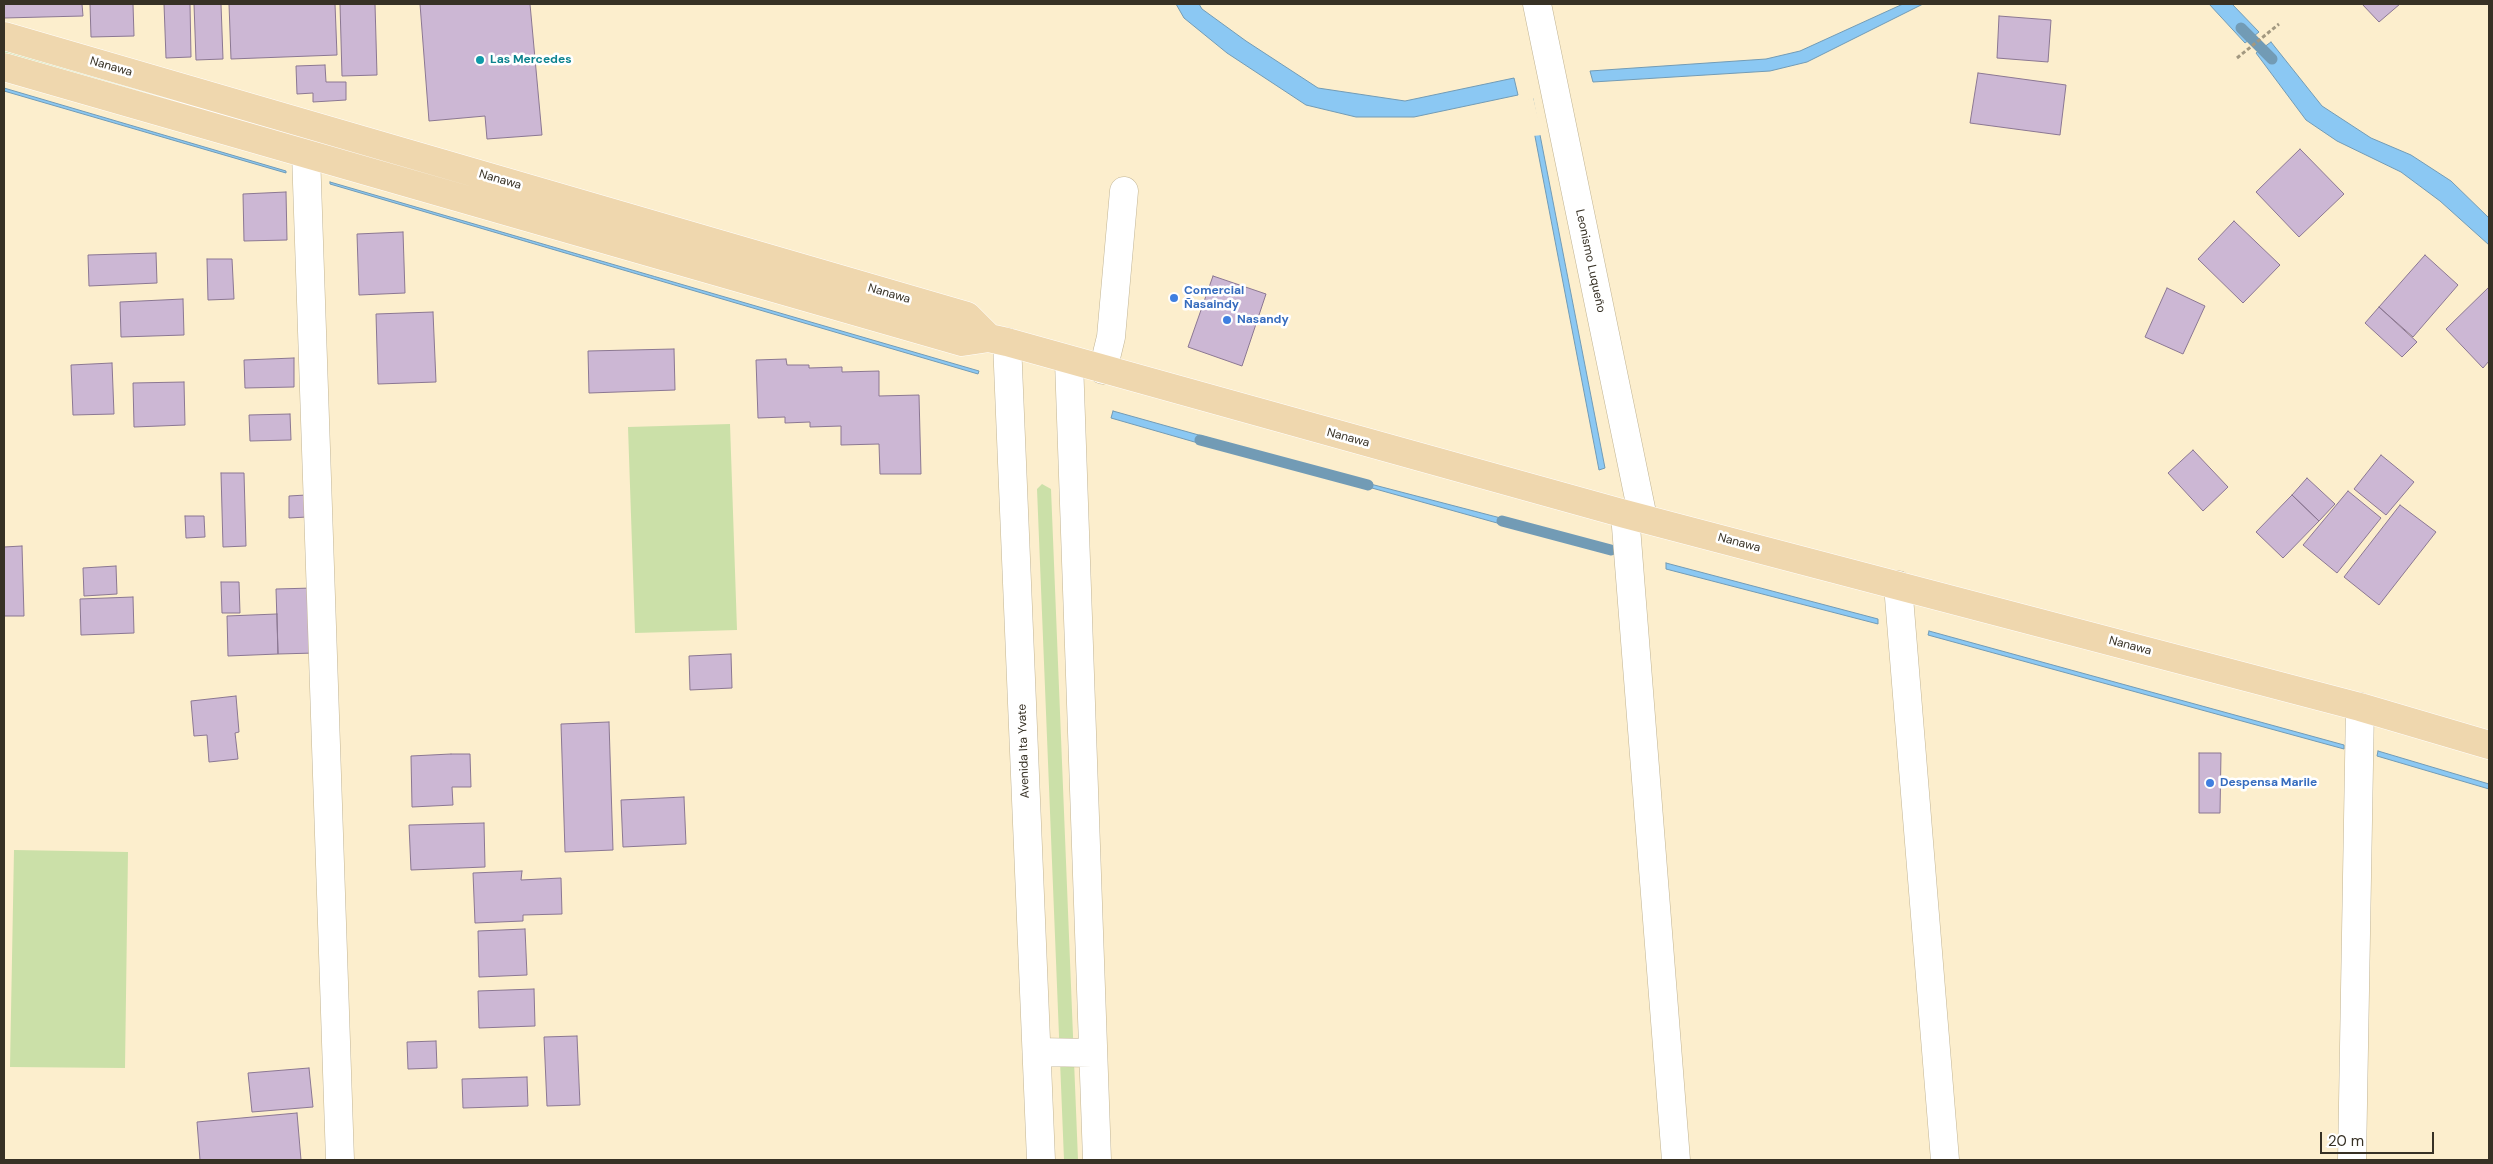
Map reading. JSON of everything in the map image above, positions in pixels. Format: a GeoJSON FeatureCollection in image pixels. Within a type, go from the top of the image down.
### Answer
{"type":"FeatureCollection","features":[{"type":"Feature","properties":{"kind":"main road","name":"Nanawa"},"geometry":{"type":"LineString","coordinates":[[4,36],[967,316],[998,340]]}},
{"type":"Feature","properties":{"kind":"main road","name":"Nanawa"},"geometry":{"type":"LineString","coordinates":[[4,67],[962,342],[998,340],[1634,516],[2360,707],[2489,744]]}},
{"type":"Feature","properties":{"kind":"street","name":"Leonismo Luqueño"},"geometry":{"type":"LineString","coordinates":[[1537,4],[1634,516],[1676,1160]]}},
{"type":"Feature","properties":{"kind":"street"},"geometry":{"type":"LineString","coordinates":[[310,125],[306,154],[340,1160]]}},
{"type":"Feature","properties":{"kind":"street"},"geometry":{"type":"LineString","coordinates":[[1103,370],[1111,337],[1124,191]]}},
{"type":"Feature","properties":{"kind":"street","name":"Avenida Ita Yvate"},"geometry":{"type":"LineString","coordinates":[[998,340],[1041,1160]]}},
{"type":"Feature","properties":{"kind":"street"},"geometry":{"type":"LineString","coordinates":[[1069,361],[1097,1160]]}},
{"type":"Feature","properties":{"kind":"street"},"geometry":{"type":"LineString","coordinates":[[1898,584],[1945,1160]]}},
{"type":"Feature","properties":{"kind":"street"},"geometry":{"type":"LineString","coordinates":[[2352,1160],[2360,707]]}},
{"type":"Feature","properties":{"kind":"street"},"geometry":{"type":"LineString","coordinates":[[1036,1052],[1092,1053]]}},
{"type":"Feature","properties":{"kind":"path"},"geometry":{"type":"LineString","coordinates":[[2237,58],[2279,24]]}},
{"type":"Feature","properties":{"kind":"green space"},"geometry":{"type":"Polygon","coordinates":[[[4,49],[288,133],[285,135],[4,53],[4,49]]]}},
{"type":"Feature","properties":{"kind":"green space"},"geometry":{"type":"Polygon","coordinates":[[[730,424],[737,630],[635,633],[628,427],[730,424]]]}},
{"type":"Feature","properties":{"kind":"green space"},"geometry":{"type":"Polygon","coordinates":[[[1042,484],[1051,489],[1078,1160],[1064,1160],[1037,489],[1042,484]]]}},
{"type":"Feature","properties":{"kind":"green space"},"geometry":{"type":"Polygon","coordinates":[[[14,850],[128,852],[125,1068],[10,1067],[14,850]]]}},
{"type":"Feature","properties":{"kind":"water"},"geometry":{"type":"Polygon","coordinates":[[[1176,4],[1199,4],[1202,9],[1246,41],[1318,88],[1405,101],[1514,78],[1518,95],[1414,117],[1356,117],[1306,105],[1227,53],[1184,18],[1176,4]]]}},
{"type":"Feature","properties":{"kind":"water"},"geometry":{"type":"Polygon","coordinates":[[[1903,4],[1923,4],[1807,62],[1770,71],[1593,82],[1590,71],[1766,59],[1800,51],[1903,4]]]}},
{"type":"Feature","properties":{"kind":"water"},"geometry":{"type":"Polygon","coordinates":[[[2209,4],[2232,4],[2259,32],[2245,43],[2209,4]]]}},
{"type":"Feature","properties":{"kind":"water"},"geometry":{"type":"Polygon","coordinates":[[[2271,42],[2322,106],[2371,138],[2411,155],[2451,181],[2489,218],[2489,245],[2440,201],[2401,172],[2337,141],[2306,120],[2256,53],[2271,42]]]}},
{"type":"Feature","properties":{"kind":"water"},"geometry":{"type":"Polygon","coordinates":[[[4,88],[286,171],[286,173],[4,91],[4,88]]]}},
{"type":"Feature","properties":{"kind":"water"},"geometry":{"type":"Polygon","coordinates":[[[1533,99],[1605,468],[1599,470],[1528,100],[1533,99]]]}},
{"type":"Feature","properties":{"kind":"water"},"geometry":{"type":"Polygon","coordinates":[[[330,182],[979,371],[978,374],[330,184],[330,182]]]}},
{"type":"Feature","properties":{"kind":"water"},"geometry":{"type":"Polygon","coordinates":[[[1113,411],[1213,439],[1212,447],[1111,418],[1113,411]]]}},
{"type":"Feature","properties":{"kind":"water"},"geometry":{"type":"Polygon","coordinates":[[[1355,480],[1516,522],[1515,528],[1354,483],[1355,480]]]}},
{"type":"Feature","properties":{"kind":"water"},"geometry":{"type":"Polygon","coordinates":[[[1666,563],[1878,619],[1878,624],[1666,569],[1666,563]]]}},
{"type":"Feature","properties":{"kind":"water"},"geometry":{"type":"Polygon","coordinates":[[[1929,631],[2344,745],[2344,749],[1928,635],[1929,631]]]}},
{"type":"Feature","properties":{"kind":"water"},"geometry":{"type":"Polygon","coordinates":[[[2378,751],[2489,784],[2489,789],[2377,756],[2378,751]]]}},
{"type":"Feature","properties":{"kind":"pier"},"geometry":{"type":"Polygon","coordinates":[[[1533,97],[1542,135],[1533,136],[1526,100],[1533,97]]]}},
{"type":"Feature","properties":{"kind":"building"},"geometry":{"type":"Polygon","coordinates":[[[4,4],[82,4],[83,16],[4,18],[4,4]]]}},
{"type":"Feature","properties":{"kind":"building"},"geometry":{"type":"Polygon","coordinates":[[[90,4],[133,4],[134,36],[91,37],[90,4]]]}},
{"type":"Feature","properties":{"kind":"building"},"geometry":{"type":"Polygon","coordinates":[[[164,4],[190,4],[191,57],[166,58],[164,4]]]}},
{"type":"Feature","properties":{"kind":"building"},"geometry":{"type":"Polygon","coordinates":[[[194,4],[221,4],[223,59],[196,60],[194,4]]]}},
{"type":"Feature","properties":{"kind":"building"},"geometry":{"type":"Polygon","coordinates":[[[229,4],[335,4],[337,55],[231,59],[229,4]]]}},
{"type":"Feature","properties":{"kind":"building"},"geometry":{"type":"Polygon","coordinates":[[[340,4],[375,4],[377,75],[342,76],[340,4]]]}},
{"type":"Feature","properties":{"kind":"building","name":"Las Mercedes"},"geometry":{"type":"Polygon","coordinates":[[[420,4],[530,4],[542,135],[487,139],[485,116],[429,121],[420,4]]]}},
{"type":"Feature","properties":{"kind":"building"},"geometry":{"type":"Polygon","coordinates":[[[2362,4],[2400,4],[2379,22],[2362,4]]]}},
{"type":"Feature","properties":{"kind":"building"},"geometry":{"type":"Polygon","coordinates":[[[1999,16],[2051,20],[2048,62],[1997,58],[1999,16]]]}},
{"type":"Feature","properties":{"kind":"building"},"geometry":{"type":"Polygon","coordinates":[[[325,65],[326,82],[346,82],[346,100],[313,102],[313,93],[297,94],[296,66],[325,65]]]}},
{"type":"Feature","properties":{"kind":"building"},"geometry":{"type":"Polygon","coordinates":[[[1978,73],[2066,85],[2060,135],[1970,123],[1978,73]]]}},
{"type":"Feature","properties":{"kind":"building"},"geometry":{"type":"Polygon","coordinates":[[[2300,149],[2344,194],[2299,237],[2256,192],[2300,149]]]}},
{"type":"Feature","properties":{"kind":"building"},"geometry":{"type":"Polygon","coordinates":[[[286,192],[287,240],[244,241],[243,194],[286,192]]]}},
{"type":"Feature","properties":{"kind":"building"},"geometry":{"type":"Polygon","coordinates":[[[2234,221],[2280,265],[2243,303],[2198,259],[2234,221]]]}},
{"type":"Feature","properties":{"kind":"building"},"geometry":{"type":"Polygon","coordinates":[[[403,232],[405,293],[359,295],[357,234],[403,232]]]}},
{"type":"Feature","properties":{"kind":"building"},"geometry":{"type":"Polygon","coordinates":[[[156,253],[157,283],[89,286],[88,255],[156,253]]]}},
{"type":"Feature","properties":{"kind":"building"},"geometry":{"type":"Polygon","coordinates":[[[2425,255],[2458,285],[2413,337],[2379,307],[2425,255]]]}},
{"type":"Feature","properties":{"kind":"building"},"geometry":{"type":"Polygon","coordinates":[[[207,259],[232,259],[234,299],[208,300],[207,259]]]}},
{"type":"Feature","properties":{"kind":"building","name":"Nasandy"},"geometry":{"type":"Polygon","coordinates":[[[1213,276],[1266,294],[1242,366],[1188,347],[1213,276]]]}},
{"type":"Feature","properties":{"kind":"building"},"geometry":{"type":"Polygon","coordinates":[[[2489,287],[2489,361],[2483,368],[2446,329],[2489,287]]]}},
{"type":"Feature","properties":{"kind":"building"},"geometry":{"type":"Polygon","coordinates":[[[2167,288],[2205,306],[2183,354],[2145,337],[2167,288]]]}},
{"type":"Feature","properties":{"kind":"building"},"geometry":{"type":"Polygon","coordinates":[[[183,299],[184,335],[121,337],[120,302],[183,299]]]}},
{"type":"Feature","properties":{"kind":"building"},"geometry":{"type":"Polygon","coordinates":[[[2379,307],[2417,342],[2402,357],[2365,323],[2379,307]]]}},
{"type":"Feature","properties":{"kind":"building"},"geometry":{"type":"Polygon","coordinates":[[[433,312],[436,382],[378,384],[376,314],[433,312]]]}},
{"type":"Feature","properties":{"kind":"building"},"geometry":{"type":"Polygon","coordinates":[[[674,349],[675,390],[589,393],[588,351],[674,349]]]}},
{"type":"Feature","properties":{"kind":"building"},"geometry":{"type":"Polygon","coordinates":[[[294,358],[294,387],[245,388],[244,360],[294,358]]]}},
{"type":"Feature","properties":{"kind":"building"},"geometry":{"type":"Polygon","coordinates":[[[786,359],[787,365],[809,365],[809,368],[842,367],[842,372],[879,371],[879,396],[919,395],[921,474],[880,474],[879,444],[841,445],[841,426],[810,427],[810,422],[785,423],[785,417],[758,418],[756,360],[786,359]]]}},
{"type":"Feature","properties":{"kind":"building"},"geometry":{"type":"Polygon","coordinates":[[[112,363],[114,414],[73,415],[71,365],[112,363]]]}},
{"type":"Feature","properties":{"kind":"building"},"geometry":{"type":"Polygon","coordinates":[[[184,382],[185,425],[134,427],[133,383],[184,382]]]}},
{"type":"Feature","properties":{"kind":"building"},"geometry":{"type":"Polygon","coordinates":[[[290,414],[291,440],[250,441],[249,415],[290,414]]]}},
{"type":"Feature","properties":{"kind":"building"},"geometry":{"type":"Polygon","coordinates":[[[2193,450],[2228,487],[2203,511],[2168,473],[2193,450]]]}},
{"type":"Feature","properties":{"kind":"building"},"geometry":{"type":"Polygon","coordinates":[[[2381,455],[2414,482],[2386,515],[2354,489],[2381,455]]]}},
{"type":"Feature","properties":{"kind":"building"},"geometry":{"type":"Polygon","coordinates":[[[221,473],[244,473],[246,546],[223,547],[221,473]]]}},
{"type":"Feature","properties":{"kind":"building"},"geometry":{"type":"Polygon","coordinates":[[[2307,478],[2335,504],[2319,521],[2292,495],[2307,478]]]}},
{"type":"Feature","properties":{"kind":"building"},"geometry":{"type":"Polygon","coordinates":[[[2348,491],[2381,518],[2337,573],[2303,545],[2348,491]]]}},
{"type":"Feature","properties":{"kind":"building"},"geometry":{"type":"Polygon","coordinates":[[[306,495],[307,517],[289,518],[289,496],[306,495]]]}},
{"type":"Feature","properties":{"kind":"building"},"geometry":{"type":"Polygon","coordinates":[[[2292,495],[2319,521],[2283,558],[2256,532],[2292,495]]]}},
{"type":"Feature","properties":{"kind":"building"},"geometry":{"type":"Polygon","coordinates":[[[2400,505],[2436,532],[2379,605],[2344,577],[2400,505]]]}},
{"type":"Feature","properties":{"kind":"building"},"geometry":{"type":"Polygon","coordinates":[[[185,516],[204,516],[205,537],[186,538],[185,516]]]}},
{"type":"Feature","properties":{"kind":"building"},"geometry":{"type":"Polygon","coordinates":[[[22,546],[24,616],[4,616],[4,547],[22,546]]]}},
{"type":"Feature","properties":{"kind":"building"},"geometry":{"type":"Polygon","coordinates":[[[116,566],[117,594],[84,596],[83,568],[116,566]]]}},
{"type":"Feature","properties":{"kind":"building"},"geometry":{"type":"Polygon","coordinates":[[[221,582],[239,582],[240,613],[222,613],[221,582]]]}},
{"type":"Feature","properties":{"kind":"building"},"geometry":{"type":"Polygon","coordinates":[[[313,588],[315,653],[278,654],[276,589],[313,588]]]}},
{"type":"Feature","properties":{"kind":"building"},"geometry":{"type":"Polygon","coordinates":[[[133,597],[134,633],[81,635],[80,599],[133,597]]]}},
{"type":"Feature","properties":{"kind":"building"},"geometry":{"type":"Polygon","coordinates":[[[277,614],[278,654],[228,656],[227,616],[277,614]]]}},
{"type":"Feature","properties":{"kind":"building"},"geometry":{"type":"Polygon","coordinates":[[[731,654],[732,688],[690,690],[689,656],[731,654]]]}},
{"type":"Feature","properties":{"kind":"building"},"geometry":{"type":"Polygon","coordinates":[[[236,696],[239,732],[235,733],[238,759],[209,762],[207,735],[194,736],[191,701],[236,696]]]}},
{"type":"Feature","properties":{"kind":"building"},"geometry":{"type":"Polygon","coordinates":[[[609,722],[613,850],[565,852],[561,724],[609,722]]]}},
{"type":"Feature","properties":{"kind":"building","name":"Despensa Marile"},"geometry":{"type":"Polygon","coordinates":[[[2199,753],[2221,753],[2220,813],[2199,813],[2199,753]]]}},
{"type":"Feature","properties":{"kind":"building"},"geometry":{"type":"Polygon","coordinates":[[[470,754],[471,787],[452,787],[453,805],[412,807],[411,756],[470,754]]]}},
{"type":"Feature","properties":{"kind":"building"},"geometry":{"type":"Polygon","coordinates":[[[684,797],[686,844],[623,847],[621,800],[684,797]]]}},
{"type":"Feature","properties":{"kind":"building"},"geometry":{"type":"Polygon","coordinates":[[[484,823],[485,867],[411,870],[409,825],[484,823]]]}},
{"type":"Feature","properties":{"kind":"building"},"geometry":{"type":"Polygon","coordinates":[[[522,871],[521,880],[561,878],[562,914],[523,915],[523,921],[475,923],[473,873],[522,871]]]}},
{"type":"Feature","properties":{"kind":"building"},"geometry":{"type":"Polygon","coordinates":[[[525,929],[527,975],[479,977],[478,931],[525,929]]]}},
{"type":"Feature","properties":{"kind":"building"},"geometry":{"type":"Polygon","coordinates":[[[534,989],[535,1026],[479,1028],[478,991],[534,989]]]}},
{"type":"Feature","properties":{"kind":"building"},"geometry":{"type":"Polygon","coordinates":[[[577,1036],[580,1105],[547,1106],[544,1037],[577,1036]]]}},
{"type":"Feature","properties":{"kind":"building"},"geometry":{"type":"Polygon","coordinates":[[[436,1041],[437,1068],[408,1069],[407,1042],[436,1041]]]}},
{"type":"Feature","properties":{"kind":"building"},"geometry":{"type":"Polygon","coordinates":[[[309,1068],[313,1107],[252,1112],[248,1073],[309,1068]]]}},
{"type":"Feature","properties":{"kind":"building"},"geometry":{"type":"Polygon","coordinates":[[[527,1077],[528,1106],[463,1108],[462,1079],[527,1077]]]}},
{"type":"Feature","properties":{"kind":"building"},"geometry":{"type":"Polygon","coordinates":[[[297,1113],[301,1160],[200,1160],[197,1122],[297,1113]]]}},
{"type":"Feature","properties":{"kind":"waterway"},"geometry":{"type":"LineString","coordinates":[[2241,28],[2272,59]]}},
{"type":"Feature","properties":{"kind":"waterway"},"geometry":{"type":"LineString","coordinates":[[1200,440],[1368,485]]}},
{"type":"Feature","properties":{"kind":"waterway"},"geometry":{"type":"LineString","coordinates":[[1502,521],[1611,550]]}},
{"type":"Feature","properties":{"kind":"place","name":"Las Mercedes"},"geometry":{"type":"Point","coordinates":[480,60]}},
{"type":"Feature","properties":{"kind":"place","name":"Comercial Ñasaindy"},"geometry":{"type":"Point","coordinates":[1174,298]}},
{"type":"Feature","properties":{"kind":"place","name":"Nasandy"},"geometry":{"type":"Point","coordinates":[1227,320]}},
{"type":"Feature","properties":{"kind":"place","name":"Despensa Marile"},"geometry":{"type":"Point","coordinates":[2210,783]}}]}
